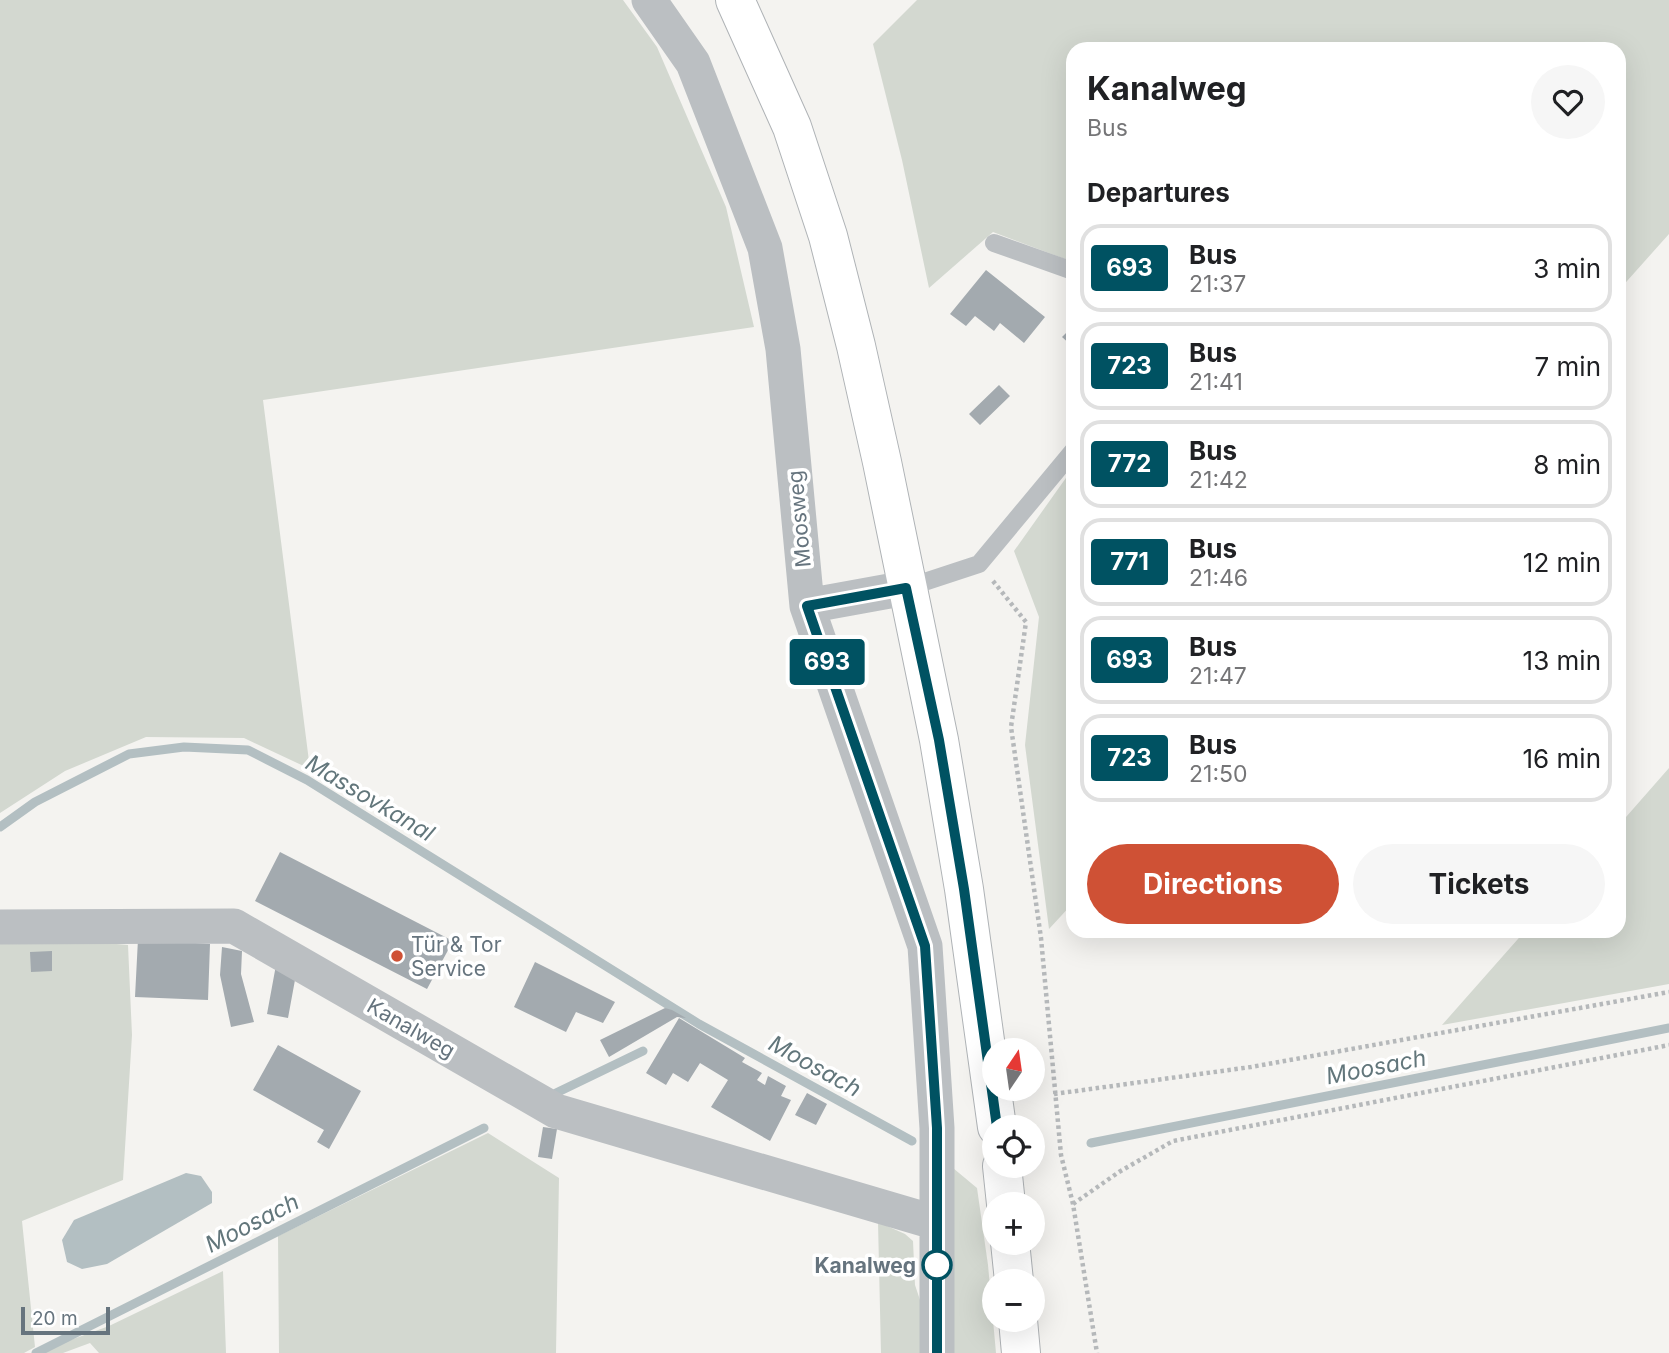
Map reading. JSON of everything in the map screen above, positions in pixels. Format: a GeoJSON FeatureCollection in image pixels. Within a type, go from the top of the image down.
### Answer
{"type":"FeatureCollection","features":[{"type":"Feature","properties":{"kind":"main road"},"geometry":{"type":"LineString","coordinates":[[735,0],[792,127],[828,236],[879,449],[939,740],[964,889],[996,1115]]}},
{"type":"Feature","properties":{"kind":"main road"},"geometry":{"type":"LineString","coordinates":[[1019,1332],[1021,1353]]}},
{"type":"Feature","properties":{"kind":"street","name":"Moosweg"},"geometry":{"type":"LineString","coordinates":[[649,0],[692,63],[765,248],[783,349],[807,606],[925,946],[937,1128],[937,1353]]}},
{"type":"Feature","properties":{"kind":"street"},"geometry":{"type":"LineString","coordinates":[[807,606],[906,588]]}},
{"type":"Feature","properties":{"kind":"street","name":"Kanalweg"},"geometry":{"type":"LineString","coordinates":[[0,927],[234,926],[556,1111],[937,1223]]}},
{"type":"Feature","properties":{"kind":"lane"},"geometry":{"type":"LineString","coordinates":[[993,243],[1066,269]]}},
{"type":"Feature","properties":{"kind":"lane"},"geometry":{"type":"LineString","coordinates":[[906,588],[979,564],[1066,459]]}},
{"type":"Feature","properties":{"kind":"path"},"geometry":{"type":"LineString","coordinates":[[979,564],[1027,622],[1011,727],[1041,938],[1061,1156],[1073,1204],[1097,1353]]}},
{"type":"Feature","properties":{"kind":"path"},"geometry":{"type":"LineString","coordinates":[[1054,1094],[1251,1067],[1669,992]]}},
{"type":"Feature","properties":{"kind":"path"},"geometry":{"type":"LineString","coordinates":[[1073,1204],[1119,1172],[1173,1141],[1669,1045]]}},
{"type":"Feature","properties":{"kind":"shaded area"},"geometry":{"type":"Polygon","coordinates":[[[0,0],[623,0],[657,47],[726,207],[754,327],[263,400],[310,769],[244,738],[146,737],[65,771],[0,813],[0,0]]]}},
{"type":"Feature","properties":{"kind":"shaded area"},"geometry":{"type":"Polygon","coordinates":[[[917,0],[1669,0],[1669,234],[1626,282],[1626,42],[1066,42],[1066,259],[993,232],[929,288],[902,160],[873,44],[917,0]]]}},
{"type":"Feature","properties":{"kind":"shaded area"},"geometry":{"type":"Polygon","coordinates":[[[1066,478],[1066,911],[1049,929],[1025,745],[1039,617],[1014,551],[1066,478]]]}},
{"type":"Feature","properties":{"kind":"shaded area"},"geometry":{"type":"Polygon","coordinates":[[[1669,768],[1669,984],[1442,1025],[1519,938],[1626,938],[1626,817],[1669,768]]]}},
{"type":"Feature","properties":{"kind":"shaded area"},"geometry":{"type":"Polygon","coordinates":[[[26,936],[128,945],[132,1035],[123,1180],[22,1221],[35,1347],[24,1353],[0,1353],[0,937],[26,936]]]}},
{"type":"Feature","properties":{"kind":"shaded area"},"geometry":{"type":"Polygon","coordinates":[[[488,1133],[559,1178],[556,1353],[279,1353],[278,1236],[488,1133]]]}},
{"type":"Feature","properties":{"kind":"shaded area"},"geometry":{"type":"Polygon","coordinates":[[[953,1168],[977,1188],[982,1223],[982,1255],[987,1255],[988,1269],[982,1269],[982,1332],[994,1332],[996,1353],[953,1353],[953,1168]]]}},
{"type":"Feature","properties":{"kind":"shaded area"},"geometry":{"type":"Polygon","coordinates":[[[186,1173],[201,1176],[212,1192],[212,1203],[107,1264],[82,1269],[67,1262],[62,1240],[74,1220],[186,1173]]]}},
{"type":"Feature","properties":{"kind":"shaded area"},"geometry":{"type":"Polygon","coordinates":[[[878,1222],[905,1234],[913,1241],[915,1285],[921,1303],[921,1353],[881,1353],[878,1222]]]}},
{"type":"Feature","properties":{"kind":"shaded area"},"geometry":{"type":"Polygon","coordinates":[[[223,1271],[226,1353],[99,1353],[90,1343],[63,1353],[44,1353],[109,1326],[223,1271]]]}},
{"type":"Feature","properties":{"kind":"building"},"geometry":{"type":"Polygon","coordinates":[[[986,270],[1045,317],[1024,343],[1000,323],[994,331],[975,316],[966,326],[950,314],[986,270]]]}},
{"type":"Feature","properties":{"kind":"building"},"geometry":{"type":"Polygon","coordinates":[[[999,385],[1010,396],[980,425],[969,414],[999,385]]]}},
{"type":"Feature","properties":{"kind":"building"},"geometry":{"type":"Polygon","coordinates":[[[280,852],[453,941],[427,989],[255,901],[280,852]]]}},
{"type":"Feature","properties":{"kind":"building"},"geometry":{"type":"Polygon","coordinates":[[[138,939],[210,944],[208,1000],[135,997],[138,939]]]}},
{"type":"Feature","properties":{"kind":"building"},"geometry":{"type":"Polygon","coordinates":[[[222,947],[242,951],[241,974],[254,1022],[231,1027],[220,975],[222,947]]]}},
{"type":"Feature","properties":{"kind":"building"},"geometry":{"type":"Polygon","coordinates":[[[52,951],[52,971],[31,972],[30,952],[52,951]]]}},
{"type":"Feature","properties":{"kind":"building"},"geometry":{"type":"Polygon","coordinates":[[[535,962],[615,1002],[603,1023],[576,1012],[566,1032],[514,1007],[535,962]]]}},
{"type":"Feature","properties":{"kind":"building"},"geometry":{"type":"Polygon","coordinates":[[[276,965],[297,969],[288,1018],[267,1014],[276,965]]]}},
{"type":"Feature","properties":{"kind":"building"},"geometry":{"type":"Polygon","coordinates":[[[665,1008],[686,1018],[677,1017],[609,1057],[600,1040],[665,1008]]]}},
{"type":"Feature","properties":{"kind":"building"},"geometry":{"type":"Polygon","coordinates":[[[679,1018],[745,1058],[742,1062],[762,1073],[757,1080],[765,1085],[768,1076],[786,1086],[781,1096],[791,1100],[770,1141],[711,1107],[728,1080],[700,1063],[688,1082],[673,1073],[666,1085],[646,1073],[679,1018]]]}},
{"type":"Feature","properties":{"kind":"building"},"geometry":{"type":"Polygon","coordinates":[[[278,1045],[361,1091],[329,1149],[317,1142],[324,1130],[253,1090],[278,1045]]]}},
{"type":"Feature","properties":{"kind":"building"},"geometry":{"type":"Polygon","coordinates":[[[807,1093],[827,1104],[816,1125],[795,1115],[807,1093]]]}},
{"type":"Feature","properties":{"kind":"building"},"geometry":{"type":"Polygon","coordinates":[[[543,1127],[557,1129],[552,1159],[538,1157],[543,1127]]]}},
{"type":"Feature","properties":{"kind":"waterway","name":"Massovkanal"},"geometry":{"type":"LineString","coordinates":[[0,827],[35,802],[129,754],[184,747],[248,750],[307,780],[699,1024],[912,1141]]}},
{"type":"Feature","properties":{"kind":"waterway","name":"Moosach"},"geometry":{"type":"LineString","coordinates":[[1091,1143],[1669,1028]]}},
{"type":"Feature","properties":{"kind":"waterway","name":"Moosach"},"geometry":{"type":"LineString","coordinates":[[556,1093],[643,1051]]}},
{"type":"Feature","properties":{"kind":"waterway","name":"Moosach"},"geometry":{"type":"LineString","coordinates":[[36,1353],[484,1128]]}},
{"type":"Feature","properties":{"kind":"bus line","name":"693"},"geometry":{"type":"LineString","coordinates":[[937,1353],[937,1128],[925,946],[807,606],[906,588],[939,740],[964,889],[996,1115]]}},
{"type":"Feature","properties":{"kind":"place","name":"Tür & Tor Service"},"geometry":{"type":"Point","coordinates":[397,956]}},
{"type":"Feature","properties":{"kind":"place","name":"Kanalweg"},"geometry":{"type":"Point","coordinates":[937,1265]}}]}
